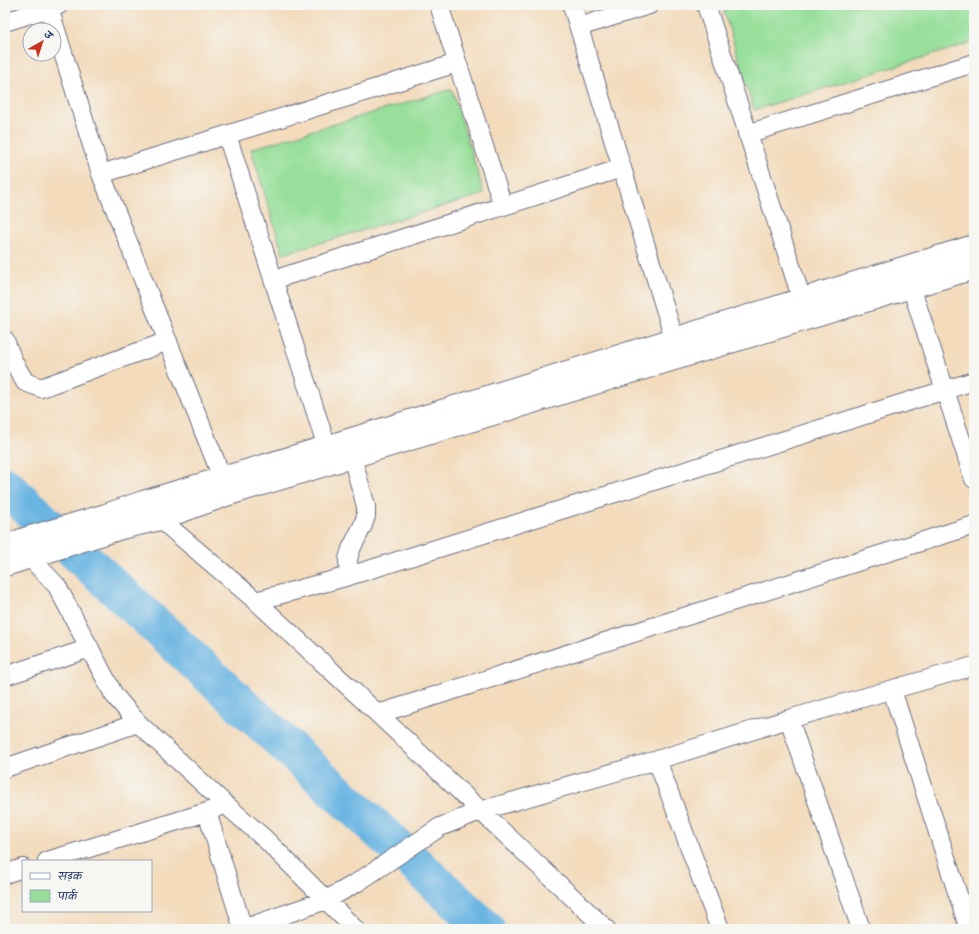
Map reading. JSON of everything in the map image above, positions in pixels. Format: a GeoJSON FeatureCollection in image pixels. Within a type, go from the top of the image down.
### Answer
{"type":"FeatureCollection","features":[{"type":"Feature","properties":{"kind":"street"},"geometry":{"type":"LineString","coordinates":[[439,5],[503,206]]}},
{"type":"Feature","properties":{"kind":"street"},"geometry":{"type":"LineString","coordinates":[[572,5],[677,348]]}},
{"type":"Feature","properties":{"kind":"street"},"geometry":{"type":"LineString","coordinates":[[579,27],[650,5]]}},
{"type":"Feature","properties":{"kind":"street"},"geometry":{"type":"LineString","coordinates":[[706,5],[805,309]]}},
{"type":"Feature","properties":{"kind":"street"},"geometry":{"type":"LineString","coordinates":[[5,22],[54,6],[101,174],[225,486]]}},
{"type":"Feature","properties":{"kind":"street"},"geometry":{"type":"LineString","coordinates":[[101,174],[457,63]]}},
{"type":"Feature","properties":{"kind":"street"},"geometry":{"type":"LineString","coordinates":[[748,134],[974,63]]}},
{"type":"Feature","properties":{"kind":"street"},"geometry":{"type":"LineString","coordinates":[[227,135],[273,280],[337,456],[366,506],[366,516],[363,525],[351,549],[348,559],[349,576]]}},
{"type":"Feature","properties":{"kind":"street"},"geometry":{"type":"LineString","coordinates":[[273,280],[622,168]]}},
{"type":"Feature","properties":{"kind":"street"},"geometry":{"type":"LineString","coordinates":[[114,522],[143,502],[225,486],[337,456],[677,348],[908,277],[974,246]]}},
{"type":"Feature","properties":{"kind":"street"},"geometry":{"type":"LineString","coordinates":[[908,277],[974,268]]}},
{"type":"Feature","properties":{"kind":"street"},"geometry":{"type":"LineString","coordinates":[[908,277],[974,479]]}},
{"type":"Feature","properties":{"kind":"street"},"geometry":{"type":"LineString","coordinates":[[5,340],[13,361],[25,382],[41,388],[168,340]]}},
{"type":"Feature","properties":{"kind":"street"},"geometry":{"type":"LineString","coordinates":[[256,601],[349,576],[974,381]]}},
{"type":"Feature","properties":{"kind":"street"},"geometry":{"type":"LineString","coordinates":[[5,565],[25,547],[114,522],[160,519],[225,486]]}},
{"type":"Feature","properties":{"kind":"street"},"geometry":{"type":"LineString","coordinates":[[143,502],[160,519],[256,601],[606,929]]}},
{"type":"Feature","properties":{"kind":"street"},"geometry":{"type":"LineString","coordinates":[[378,714],[974,525]]}},
{"type":"Feature","properties":{"kind":"street"},"geometry":{"type":"LineString","coordinates":[[25,547],[57,586],[114,696],[138,723],[265,839],[355,929]]}},
{"type":"Feature","properties":{"kind":"street"},"geometry":{"type":"LineString","coordinates":[[5,676],[90,648]]}},
{"type":"Feature","properties":{"kind":"street"},"geometry":{"type":"LineString","coordinates":[[207,812],[243,929],[326,900],[358,882],[440,827],[480,811],[657,760],[789,719],[974,666]]}},
{"type":"Feature","properties":{"kind":"street"},"geometry":{"type":"LineString","coordinates":[[892,690],[969,929]]}},
{"type":"Feature","properties":{"kind":"street"},"geometry":{"type":"LineString","coordinates":[[789,719],[861,929]]}},
{"type":"Feature","properties":{"kind":"street"},"geometry":{"type":"LineString","coordinates":[[5,768],[138,723]]}},
{"type":"Feature","properties":{"kind":"street"},"geometry":{"type":"LineString","coordinates":[[657,760],[720,929]]}},
{"type":"Feature","properties":{"kind":"street"},"geometry":{"type":"LineString","coordinates":[[50,860],[207,812],[225,804]]}},
{"type":"Feature","properties":{"kind":"street"},"geometry":{"type":"LineString","coordinates":[[5,874],[22,868]]}},
{"type":"Feature","properties":{"kind":"green space"},"geometry":{"type":"Polygon","coordinates":[[[722,5],[974,5],[974,42],[754,110],[722,5]]]}},
{"type":"Feature","properties":{"kind":"green space"},"geometry":{"type":"Polygon","coordinates":[[[452,89],[484,194],[283,254],[251,149],[452,89]]]}},
{"type":"Feature","properties":{"kind":"waterway"},"geometry":{"type":"LineString","coordinates":[[5,486],[486,929]]}}]}
